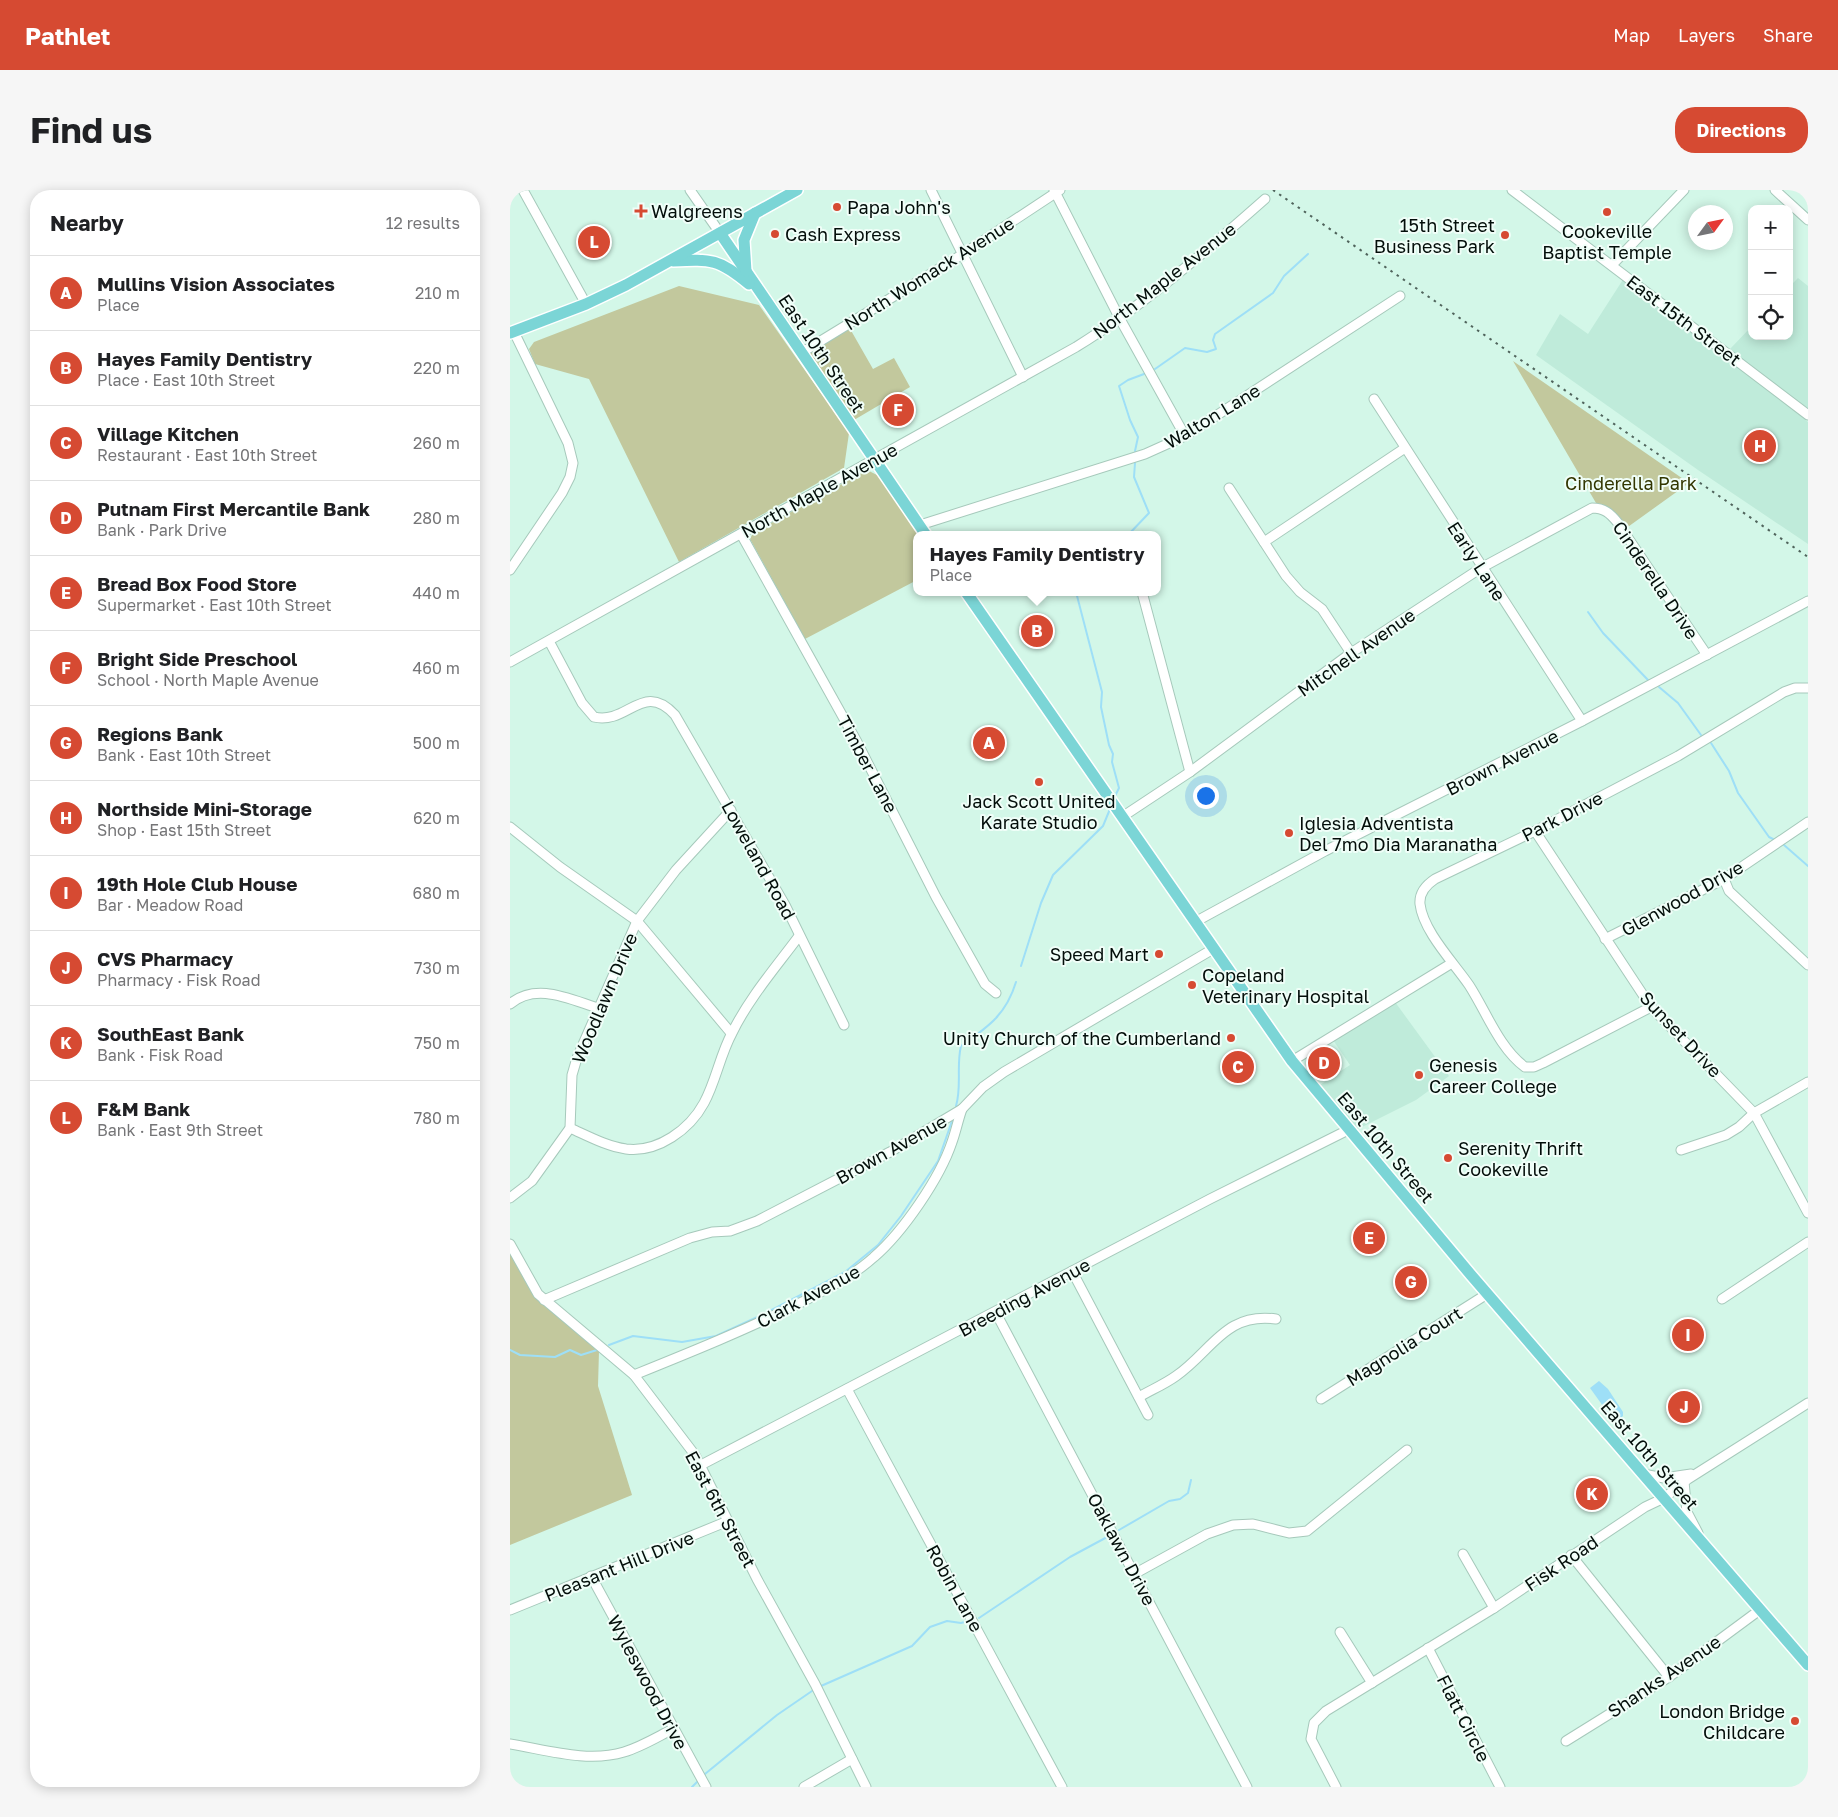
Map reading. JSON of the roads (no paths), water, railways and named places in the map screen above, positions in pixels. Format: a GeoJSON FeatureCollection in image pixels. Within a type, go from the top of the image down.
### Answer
{"type":"FeatureCollection","features":[{"type":"Feature","properties":{"kind":"main road"},"geometry":{"type":"LineString","coordinates":[[512,333],[586,304],[720,234],[797,190]]}},
{"type":"Feature","properties":{"kind":"main road"},"geometry":{"type":"LineString","coordinates":[[746,273],[744,240],[755,213]]}},
{"type":"Feature","properties":{"kind":"main road","name":"East 10th Street"},"geometry":{"type":"LineString","coordinates":[[720,234],[923,530]]}},
{"type":"Feature","properties":{"kind":"main road"},"geometry":{"type":"LineString","coordinates":[[669,261],[715,261],[728,267],[760,293]]}},
{"type":"Feature","properties":{"kind":"main road","name":"East 10th Street"},"geometry":{"type":"LineString","coordinates":[[969,596],[1292,1060],[1348,1130],[1487,1294],[1808,1665]]}},
{"type":"Feature","properties":{"kind":"street"},"geometry":{"type":"LineString","coordinates":[[523,190],[586,304]]}},
{"type":"Feature","properties":{"kind":"street","name":"East 10th Street"},"geometry":{"type":"LineString","coordinates":[[690,190],[720,234]]}},
{"type":"Feature","properties":{"kind":"street"},"geometry":{"type":"LineString","coordinates":[[931,190],[1023,377]]}},
{"type":"Feature","properties":{"kind":"street","name":"East 15th Street"},"geometry":{"type":"LineString","coordinates":[[1512,190],[1808,415]]}},
{"type":"Feature","properties":{"kind":"street"},"geometry":{"type":"LineString","coordinates":[[1612,265],[1684,190]]}},
{"type":"Feature","properties":{"kind":"street"},"geometry":{"type":"LineString","coordinates":[[1775,190],[1808,220]]}},
{"type":"Feature","properties":{"kind":"street"},"geometry":{"type":"LineString","coordinates":[[1057,191],[1120,318],[1186,436]]}},
{"type":"Feature","properties":{"kind":"street","name":"North Womack Avenue"},"geometry":{"type":"LineString","coordinates":[[801,353],[963,254],[1057,191]]}},
{"type":"Feature","properties":{"kind":"street","name":"North Maple Avenue"},"geometry":{"type":"LineString","coordinates":[[510,662],[1076,347],[1120,318],[1218,241],[1264,199]]}},
{"type":"Feature","properties":{"kind":"street","name":"Walton Lane"},"geometry":{"type":"LineString","coordinates":[[923,530],[1145,454],[1186,436],[1400,296]]}},
{"type":"Feature","properties":{"kind":"street"},"geometry":{"type":"LineString","coordinates":[[510,570],[562,493],[570,477],[572,463],[568,443],[512,333]]}},
{"type":"Feature","properties":{"kind":"street","name":"Early Lane"},"geometry":{"type":"LineString","coordinates":[[1374,399],[1481,568],[1582,721]]}},
{"type":"Feature","properties":{"kind":"street"},"geometry":{"type":"LineString","coordinates":[[1264,542],[1405,448]]}},
{"type":"Feature","properties":{"kind":"street"},"geometry":{"type":"LineString","coordinates":[[1229,488],[1295,586],[1322,609],[1351,653]]}},
{"type":"Feature","properties":{"kind":"street","name":"Mitchell Avenue"},"geometry":{"type":"LineString","coordinates":[[1122,816],[1190,772],[1351,653],[1481,568],[1584,512],[1601,508]]}},
{"type":"Feature","properties":{"kind":"street","name":"Cinderella Drive"},"geometry":{"type":"LineString","coordinates":[[1601,508],[1611,514],[1618,523],[1706,655]]}},
{"type":"Feature","properties":{"kind":"street","name":"Timber Lane"},"geometry":{"type":"LineString","coordinates":[[741,534],[858,742],[936,896],[984,984],[996,993]]}},
{"type":"Feature","properties":{"kind":"street"},"geometry":{"type":"LineString","coordinates":[[1143,596],[1190,772]]}},
{"type":"Feature","properties":{"kind":"street","name":"Brown Avenue"},"geometry":{"type":"LineString","coordinates":[[1195,922],[1325,851],[1582,721],[1808,601]]}},
{"type":"Feature","properties":{"kind":"street","name":"Loweland Road"},"geometry":{"type":"LineString","coordinates":[[549,641],[582,703],[594,716],[609,718],[652,700],[670,709],[731,810],[785,905],[799,936],[731,1033],[718,1070],[693,1120],[666,1140],[646,1148],[628,1149],[606,1144],[570,1128]]}},
{"type":"Feature","properties":{"kind":"street","name":"Park Drive"},"geometry":{"type":"LineString","coordinates":[[1452,963],[1422,917],[1419,902],[1427,884],[1535,831],[1678,756],[1784,692],[1795,688],[1808,688]]}},
{"type":"Feature","properties":{"kind":"street","name":"Woodlawn Drive"},"geometry":{"type":"LineString","coordinates":[[570,1128],[572,1075],[576,1058],[637,922],[676,870],[731,810]]}},
{"type":"Feature","properties":{"kind":"street","name":"Glenwood Drive"},"geometry":{"type":"LineString","coordinates":[[1605,939],[1724,879],[1808,822]]}},
{"type":"Feature","properties":{"kind":"street"},"geometry":{"type":"LineString","coordinates":[[510,827],[560,867],[637,922],[731,1033]]}},
{"type":"Feature","properties":{"kind":"street","name":"Sunset Drive"},"geometry":{"type":"LineString","coordinates":[[1535,831],[1651,1006],[1754,1113],[1808,1213]]}},
{"type":"Feature","properties":{"kind":"street"},"geometry":{"type":"LineString","coordinates":[[1724,879],[1729,891],[1808,965]]}},
{"type":"Feature","properties":{"kind":"street"},"geometry":{"type":"LineString","coordinates":[[799,936],[844,1025]]}},
{"type":"Feature","properties":{"kind":"street","name":"Brown Avenue"},"geometry":{"type":"LineString","coordinates":[[544,1300],[690,1238],[712,1232],[730,1231],[757,1221],[890,1152],[962,1109],[983,1087],[1004,1072],[1213,948]]}},
{"type":"Feature","properties":{"kind":"street"},"geometry":{"type":"LineString","coordinates":[[1292,1060],[1452,963],[1469,985],[1511,1053],[1525,1066],[1534,1067],[1543,1063],[1651,1006]]}},
{"type":"Feature","properties":{"kind":"street"},"geometry":{"type":"LineString","coordinates":[[510,1004],[524,995],[533,992],[552,994],[598,1008]]}},
{"type":"Feature","properties":{"kind":"street"},"geometry":{"type":"LineString","coordinates":[[1680,1150],[1726,1135],[1739,1127],[1754,1113],[1808,1082]]}},
{"type":"Feature","properties":{"kind":"street","name":"Clark Avenue"},"geometry":{"type":"LineString","coordinates":[[634,1375],[736,1334],[789,1308],[855,1273],[876,1256],[919,1203],[937,1173],[952,1142],[962,1109]]}},
{"type":"Feature","properties":{"kind":"street"},"geometry":{"type":"LineString","coordinates":[[510,1198],[532,1181],[570,1128]]}},
{"type":"Feature","properties":{"kind":"street","name":"Breeding Avenue"},"geometry":{"type":"LineString","coordinates":[[701,1465],[996,1313],[1072,1271],[1348,1130]]}},
{"type":"Feature","properties":{"kind":"street"},"geometry":{"type":"LineString","coordinates":[[1722,1299],[1808,1242]]}},
{"type":"Feature","properties":{"kind":"street","name":"East 6th Street"},"geometry":{"type":"LineString","coordinates":[[510,1244],[526,1276],[544,1300],[634,1375],[701,1465],[757,1579],[815,1684],[866,1787]]}},
{"type":"Feature","properties":{"kind":"street"},"geometry":{"type":"LineString","coordinates":[[1072,1271],[1148,1415]]}},
{"type":"Feature","properties":{"kind":"street","name":"Magnolia Court"},"geometry":{"type":"LineString","coordinates":[[1321,1399],[1487,1294]]}},
{"type":"Feature","properties":{"kind":"street","name":"Oaklawn Drive"},"geometry":{"type":"LineString","coordinates":[[996,1313],[1136,1573],[1247,1787]]}},
{"type":"Feature","properties":{"kind":"street"},"geometry":{"type":"LineString","coordinates":[[1139,1397],[1176,1376],[1227,1330],[1250,1318],[1276,1319]]}},
{"type":"Feature","properties":{"kind":"street","name":"Robin Lane"},"geometry":{"type":"LineString","coordinates":[[847,1389],[1062,1787]]}},
{"type":"Feature","properties":{"kind":"street","name":"Fisk Road"},"geometry":{"type":"LineString","coordinates":[[1336,1787],[1311,1739],[1314,1723],[1326,1711],[1494,1608],[1571,1555],[1645,1507],[1664,1498],[1684,1482],[1808,1403]]}},
{"type":"Feature","properties":{"kind":"street"},"geometry":{"type":"LineString","coordinates":[[1136,1573],[1207,1534],[1233,1525],[1253,1524],[1289,1533],[1307,1531],[1407,1450]]}},
{"type":"Feature","properties":{"kind":"street"},"geometry":{"type":"LineString","coordinates":[[1643,1474],[1656,1478],[1672,1478],[1703,1470]]}},
{"type":"Feature","properties":{"kind":"street"},"geometry":{"type":"LineString","coordinates":[[1684,1482],[1687,1512],[1704,1544]]}},
{"type":"Feature","properties":{"kind":"street","name":"Pleasant Hill Drive"},"geometry":{"type":"LineString","coordinates":[[510,1610],[728,1521]]}},
{"type":"Feature","properties":{"kind":"street"},"geometry":{"type":"LineString","coordinates":[[1463,1554],[1494,1608]]}},
{"type":"Feature","properties":{"kind":"street"},"geometry":{"type":"LineString","coordinates":[[1571,1555],[1670,1677]]}},
{"type":"Feature","properties":{"kind":"street","name":"Wyleswood Drive"},"geometry":{"type":"LineString","coordinates":[[591,1576],[706,1787]]}},
{"type":"Feature","properties":{"kind":"street","name":"Shanks Avenue"},"geometry":{"type":"LineString","coordinates":[[1566,1741],[1670,1677],[1761,1609]]}},
{"type":"Feature","properties":{"kind":"street"},"geometry":{"type":"LineString","coordinates":[[1340,1632],[1372,1683]]}},
{"type":"Feature","properties":{"kind":"street","name":"Flatt Circle"},"geometry":{"type":"LineString","coordinates":[[1428,1648],[1500,1787]]}},
{"type":"Feature","properties":{"kind":"street"},"geometry":{"type":"LineString","coordinates":[[510,1744],[589,1757],[609,1756],[626,1752],[673,1729]]}},
{"type":"Feature","properties":{"kind":"street"},"geometry":{"type":"LineString","coordinates":[[804,1787],[852,1759]]}},
{"type":"Feature","properties":{"kind":"water"},"geometry":{"type":"Polygon","coordinates":[[[1599,1381],[1608,1389],[1623,1412],[1623,1416],[1617,1421],[1613,1420],[1590,1388],[1599,1381]]]}},
{"type":"Feature","properties":{"kind":"waterway"},"geometry":{"type":"LineString","coordinates":[[1155,369],[1185,348],[1207,352],[1216,349],[1213,340],[1215,334],[1273,293],[1284,276],[1308,254]]}},
{"type":"Feature","properties":{"kind":"waterway"},"geometry":{"type":"LineString","coordinates":[[1135,451],[1138,437],[1130,420],[1119,386],[1128,380],[1144,374]]}},
{"type":"Feature","properties":{"kind":"waterway"},"geometry":{"type":"LineString","coordinates":[[1132,531],[1149,513],[1134,477],[1135,463]]}},
{"type":"Feature","properties":{"kind":"waterway"},"geometry":{"type":"LineString","coordinates":[[1077,596],[1102,692],[1101,707],[1109,745],[1113,754],[1112,762],[1119,788],[1115,796]]}},
{"type":"Feature","properties":{"kind":"waterway"},"geometry":{"type":"LineString","coordinates":[[1588,612],[1603,633],[1648,680]]}},
{"type":"Feature","properties":{"kind":"waterway"},"geometry":{"type":"LineString","coordinates":[[1659,687],[1678,703],[1701,735]]}},
{"type":"Feature","properties":{"kind":"waterway"},"geometry":{"type":"LineString","coordinates":[[1711,743],[1729,771],[1738,793],[1769,837],[1773,839]]}},
{"type":"Feature","properties":{"kind":"waterway"},"geometry":{"type":"LineString","coordinates":[[1021,966],[1041,903],[1053,875],[1103,826],[1110,809]]}},
{"type":"Feature","properties":{"kind":"waterway"},"geometry":{"type":"LineString","coordinates":[[1784,845],[1808,866]]}},
{"type":"Feature","properties":{"kind":"waterway"},"geometry":{"type":"LineString","coordinates":[[956,1106],[959,1091],[961,1046],[980,1033],[995,1019],[1007,1003],[1016,982]]}},
{"type":"Feature","properties":{"kind":"waterway"},"geometry":{"type":"LineString","coordinates":[[609,1345],[633,1336],[682,1342],[716,1336],[764,1314],[845,1272],[878,1245],[901,1216],[938,1161],[952,1121]]}},
{"type":"Feature","properties":{"kind":"waterway"},"geometry":{"type":"LineString","coordinates":[[510,1350],[520,1355],[555,1357],[570,1350],[581,1355],[597,1350]]}},
{"type":"Feature","properties":{"kind":"waterway"},"geometry":{"type":"LineString","coordinates":[[1119,1530],[1169,1501],[1180,1499],[1188,1493],[1191,1480]]}},
{"type":"Feature","properties":{"kind":"waterway"},"geometry":{"type":"LineString","coordinates":[[979,1618],[1070,1557],[1109,1536]]}},
{"type":"Feature","properties":{"kind":"waterway"},"geometry":{"type":"LineString","coordinates":[[821,1686],[912,1646],[930,1627],[947,1621],[961,1623],[968,1621]]}},
{"type":"Feature","properties":{"kind":"waterway"},"geometry":{"type":"LineString","coordinates":[[705,1774],[777,1715],[812,1691]]}},
{"type":"Feature","properties":{"kind":"waterway"},"geometry":{"type":"LineString","coordinates":[[692,1787],[697,1782]]}},
{"type":"Feature","properties":{"kind":"railway"},"geometry":{"type":"LineString","coordinates":[[1273,190],[1808,557]]}},
{"type":"Feature","properties":{"kind":"place","name":"Papa John's"},"geometry":{"type":"Point","coordinates":[837,207]}},
{"type":"Feature","properties":{"kind":"place","name":"Walgreens"},"geometry":{"type":"Point","coordinates":[641,211]}},
{"type":"Feature","properties":{"kind":"place","name":"Cookeville Baptist Temple"},"geometry":{"type":"Point","coordinates":[1607,212]}},
{"type":"Feature","properties":{"kind":"place","name":"Cash Express"},"geometry":{"type":"Point","coordinates":[775,234]}},
{"type":"Feature","properties":{"kind":"place","name":"15th Street Business Park"},"geometry":{"type":"Point","coordinates":[1505,235]}},
{"type":"Feature","properties":{"kind":"place","name":"F&M Bank"},"geometry":{"type":"Point","coordinates":[594,242]}},
{"type":"Feature","properties":{"kind":"place","name":"Bright Side Preschool"},"geometry":{"type":"Point","coordinates":[898,410]}},
{"type":"Feature","properties":{"kind":"place","name":"Northside Mini-Storage"},"geometry":{"type":"Point","coordinates":[1760,446]}},
{"type":"Feature","properties":{"kind":"place","name":"Hayes Family Dentistry"},"geometry":{"type":"Point","coordinates":[1037,631]}},
{"type":"Feature","properties":{"kind":"place","name":"Mullins Vision Associates"},"geometry":{"type":"Point","coordinates":[989,743]}},
{"type":"Feature","properties":{"kind":"place","name":"Jack Scott United Karate Studio"},"geometry":{"type":"Point","coordinates":[1039,782]}},
{"type":"Feature","properties":{"kind":"place","name":"Iglesia Adventista Del 7mo Dia Maranatha"},"geometry":{"type":"Point","coordinates":[1289,833]}},
{"type":"Feature","properties":{"kind":"place","name":"Speed Mart"},"geometry":{"type":"Point","coordinates":[1159,954]}},
{"type":"Feature","properties":{"kind":"place","name":"Copeland Veterinary Hospital"},"geometry":{"type":"Point","coordinates":[1192,985]}},
{"type":"Feature","properties":{"kind":"place","name":"Unity Church of the Cumberland"},"geometry":{"type":"Point","coordinates":[1231,1038]}},
{"type":"Feature","properties":{"kind":"place","name":"Putnam First Mercantile Bank"},"geometry":{"type":"Point","coordinates":[1324,1063]}},
{"type":"Feature","properties":{"kind":"place","name":"Village Kitchen"},"geometry":{"type":"Point","coordinates":[1238,1067]}},
{"type":"Feature","properties":{"kind":"place","name":"Genesis Career College"},"geometry":{"type":"Point","coordinates":[1419,1075]}},
{"type":"Feature","properties":{"kind":"place","name":"Serenity Thrift Cookeville"},"geometry":{"type":"Point","coordinates":[1448,1158]}},
{"type":"Feature","properties":{"kind":"place","name":"Bread Box Food Store"},"geometry":{"type":"Point","coordinates":[1369,1238]}},
{"type":"Feature","properties":{"kind":"place","name":"Regions Bank"},"geometry":{"type":"Point","coordinates":[1411,1282]}},
{"type":"Feature","properties":{"kind":"place","name":"19th Hole Club House"},"geometry":{"type":"Point","coordinates":[1688,1335]}},
{"type":"Feature","properties":{"kind":"place","name":"CVS Pharmacy"},"geometry":{"type":"Point","coordinates":[1684,1407]}},
{"type":"Feature","properties":{"kind":"place","name":"SouthEast Bank"},"geometry":{"type":"Point","coordinates":[1592,1494]}},
{"type":"Feature","properties":{"kind":"place","name":"London Bridge Childcare"},"geometry":{"type":"Point","coordinates":[1795,1721]}},
{"type":"Feature","properties":{"kind":"park label","name":"Cinderella Park"},"geometry":{"type":"Point","coordinates":[1631,483]}}]}
